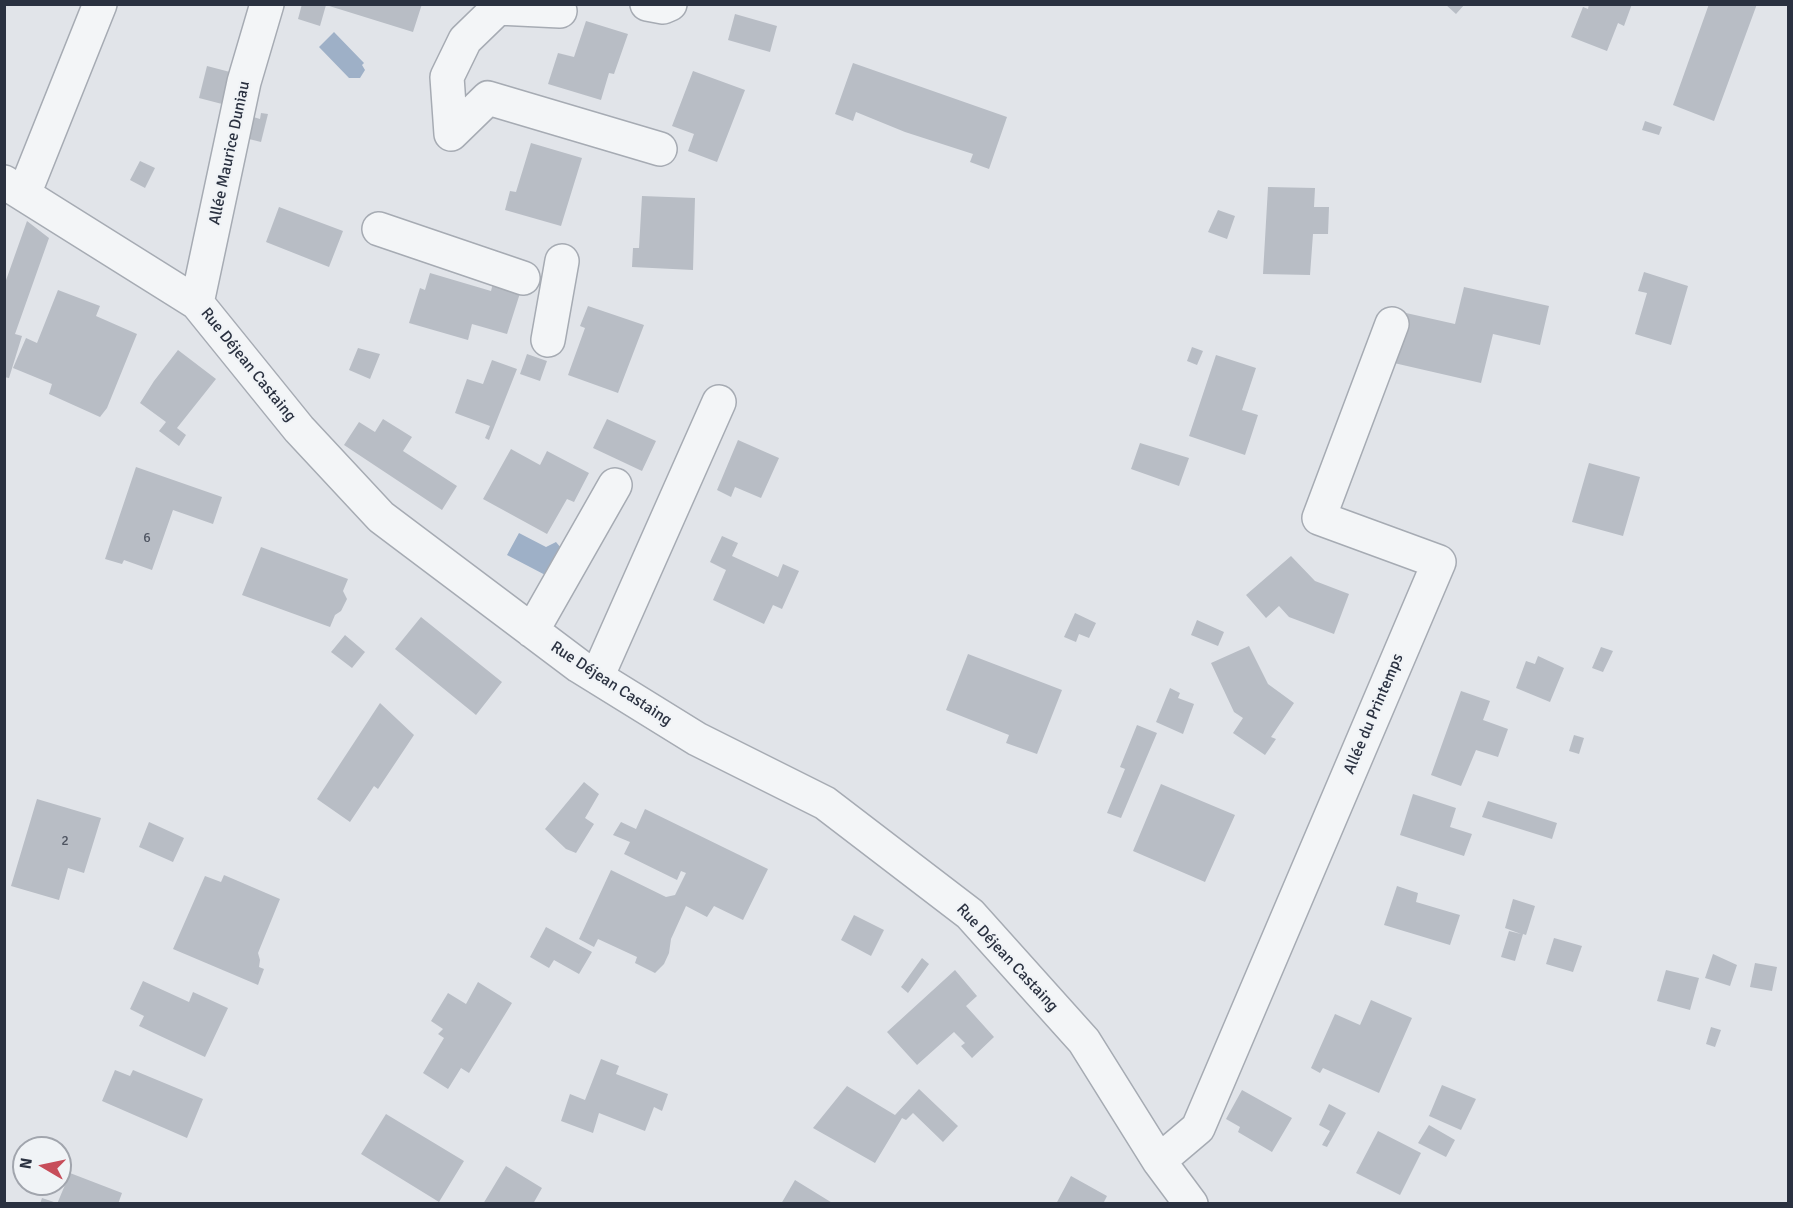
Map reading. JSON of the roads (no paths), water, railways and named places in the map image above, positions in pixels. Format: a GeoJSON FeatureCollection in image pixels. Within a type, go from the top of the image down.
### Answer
{"type":"FeatureCollection","features":[{"type":"Feature","properties":{"kind":"street"},"geometry":{"type":"LineString","coordinates":[[14,188],[100,4]]}},
{"type":"Feature","properties":{"kind":"street","name":"Allée Maurice Duniau"},"geometry":{"type":"LineString","coordinates":[[197,303],[244,82],[267,4]]}},
{"type":"Feature","properties":{"kind":"street"},"geometry":{"type":"LineString","coordinates":[[647,4],[663,8],[670,4]]}},
{"type":"Feature","properties":{"kind":"street"},"geometry":{"type":"LineString","coordinates":[[560,11],[498,8],[465,40],[447,77],[451,134],[488,98],[660,149]]}},
{"type":"Feature","properties":{"kind":"street","name":"Rue Déjean Castaing"},"geometry":{"type":"LineString","coordinates":[[14,188],[197,303],[298,429],[381,517],[532,632],[597,677],[697,739],[825,802],[970,914],[1084,1041],[1159,1161],[1191,1203]]}},
{"type":"Feature","properties":{"kind":"street"},"geometry":{"type":"LineString","coordinates":[[379,229],[523,278]]}},
{"type":"Feature","properties":{"kind":"street"},"geometry":{"type":"LineString","coordinates":[[548,340],[562,261]]}},
{"type":"Feature","properties":{"kind":"street","name":"Allée du Printemps"},"geometry":{"type":"LineString","coordinates":[[1159,1161],[1198,1128],[1439,562],[1319,518],[1392,324]]}},
{"type":"Feature","properties":{"kind":"street"},"geometry":{"type":"LineString","coordinates":[[597,677],[719,402]]}},
{"type":"Feature","properties":{"kind":"street"},"geometry":{"type":"LineString","coordinates":[[532,632],[615,484]]}},
{"type":"Feature","properties":{"kind":"water"},"geometry":{"type":"Polygon","coordinates":[[[334,32],[364,63],[362,65],[365,70],[360,78],[349,78],[319,47],[334,32]]]}},
{"type":"Feature","properties":{"kind":"water"},"geometry":{"type":"Polygon","coordinates":[[[519,533],[546,547],[556,542],[561,548],[551,578],[507,555],[519,533]]]}}]}
